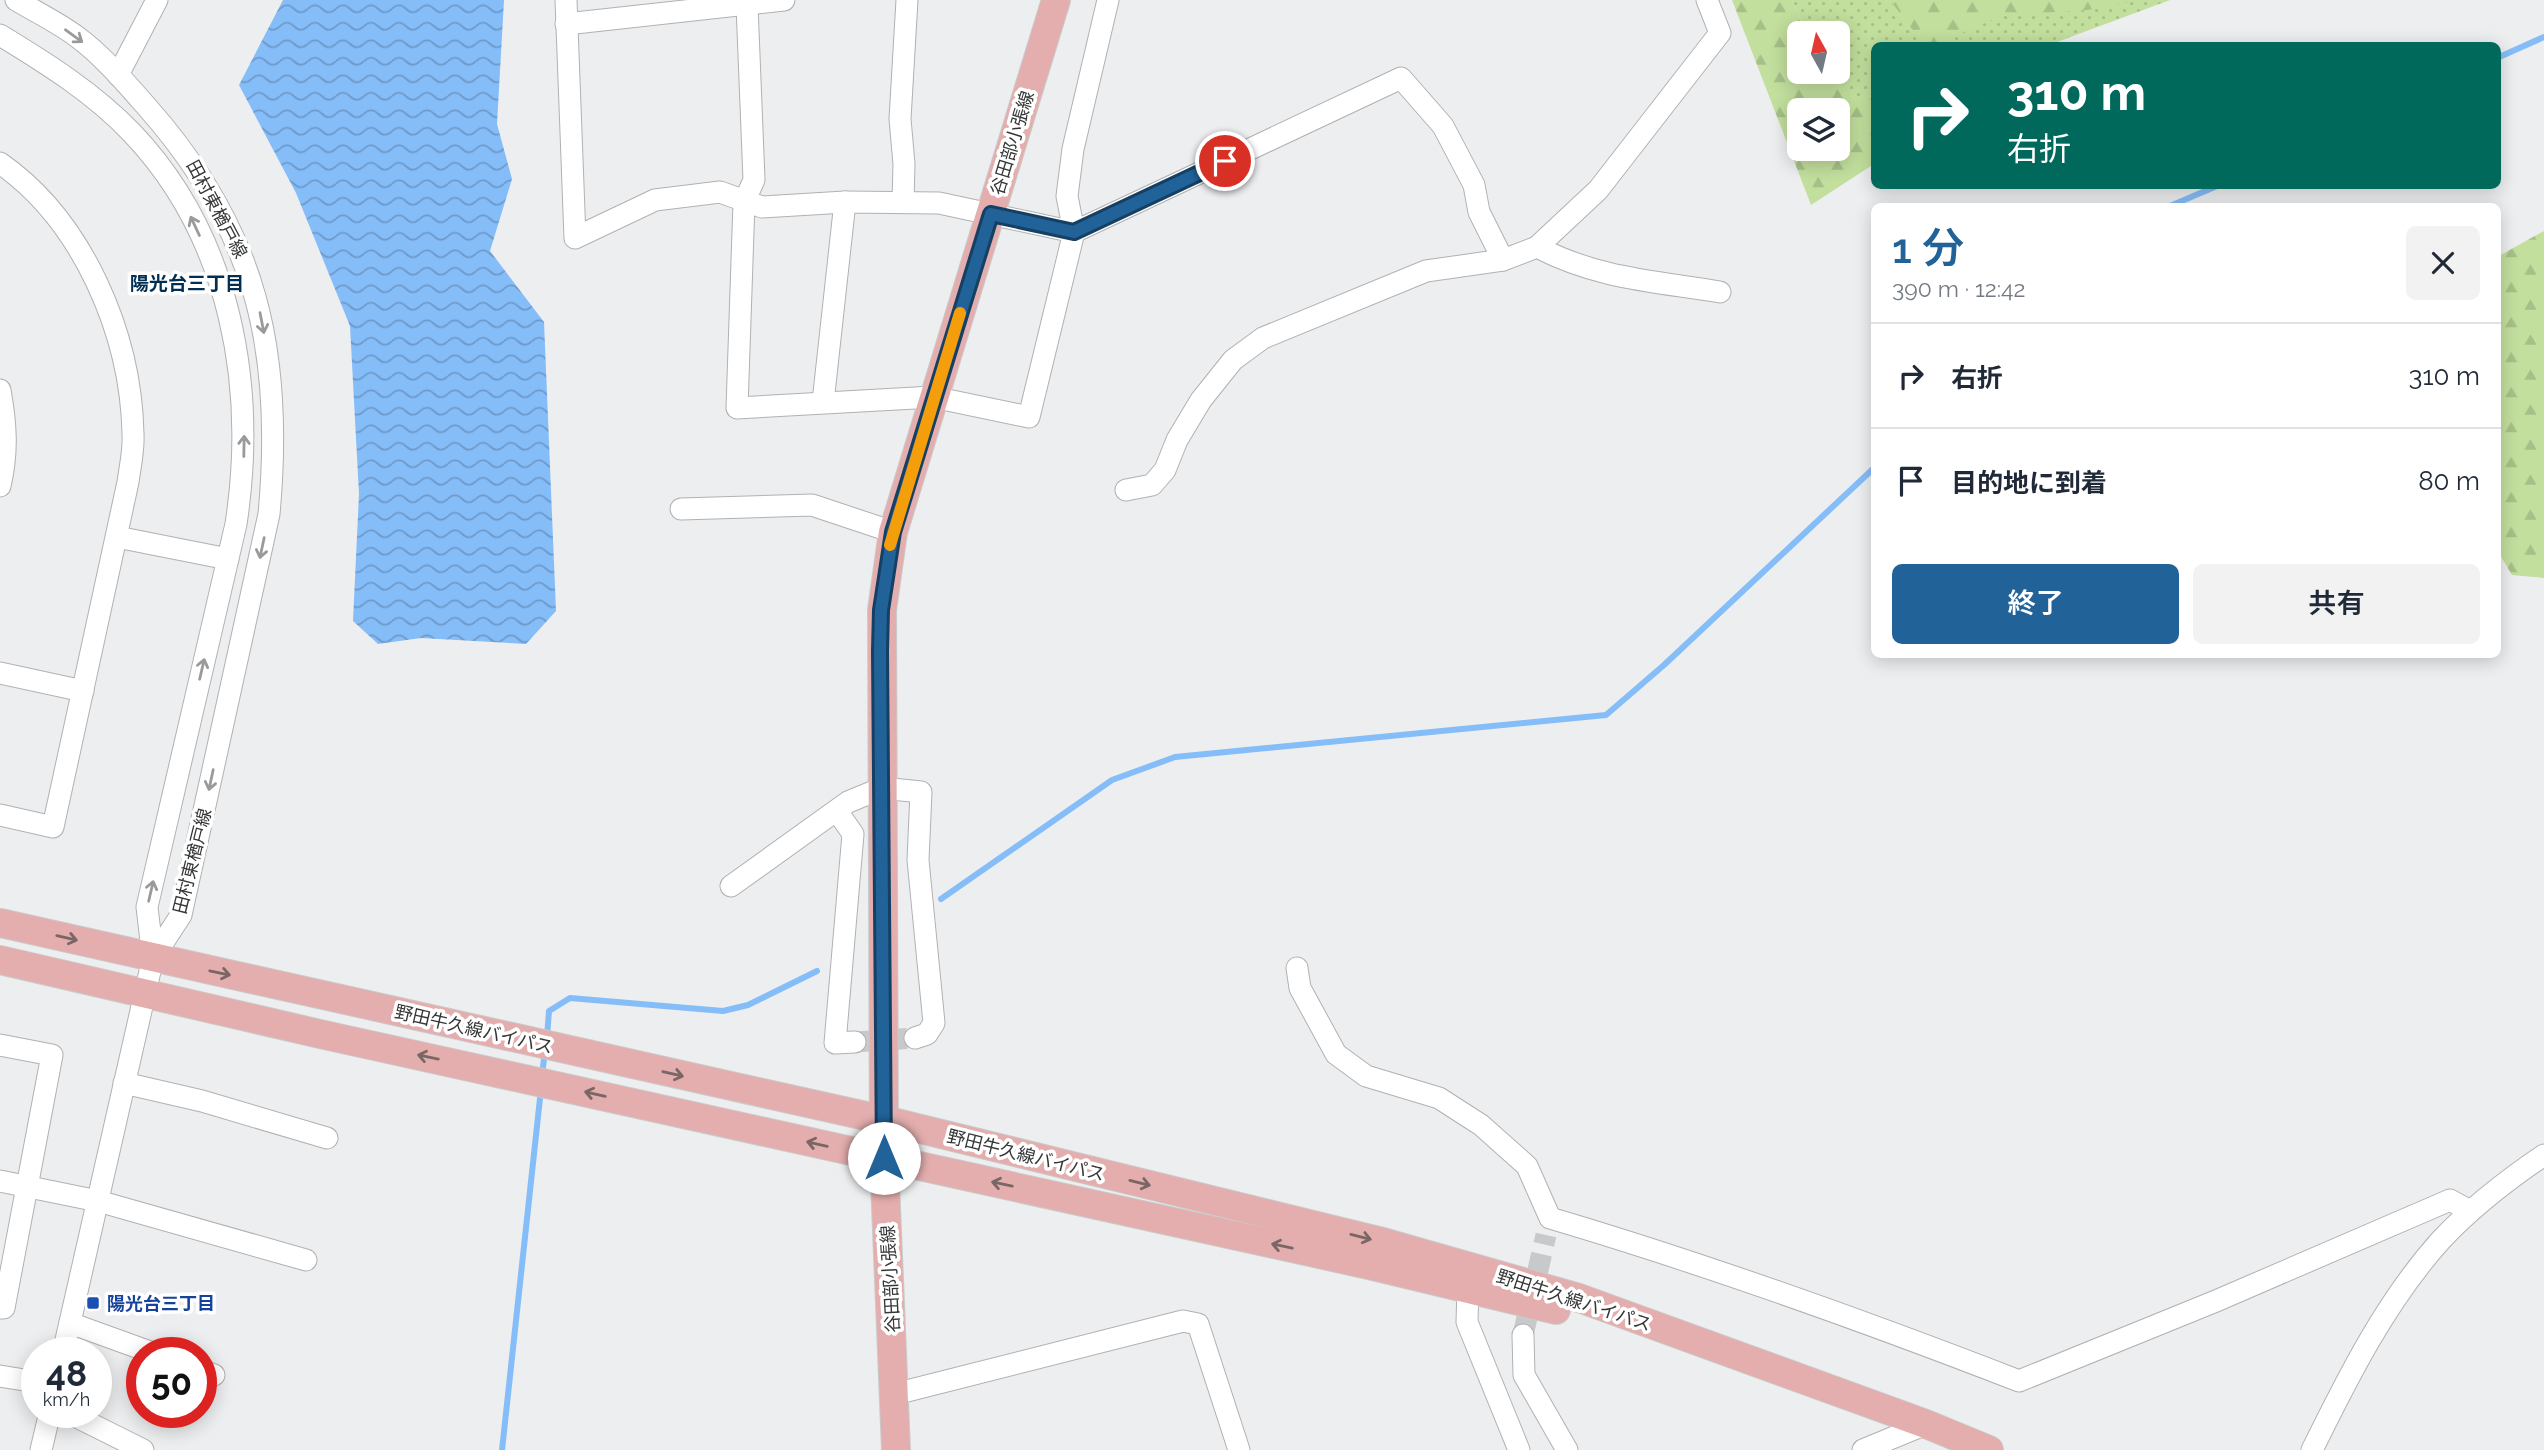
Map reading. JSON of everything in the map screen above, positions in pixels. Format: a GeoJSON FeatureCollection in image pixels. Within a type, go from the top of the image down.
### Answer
{"type":"FeatureCollection","features":[{"type":"Feature","properties":{"kind":"main road","name":"谷田部小張線"},"geometry":{"type":"LineString","coordinates":[[897,1450],[884,1158],[881,610],[893,532],[1056,0]]}},
{"type":"Feature","properties":{"kind":"main road","name":"野田牛久線バイパス"},"geometry":{"type":"LineString","coordinates":[[0,923],[884,1120],[1379,1241],[1580,1298],[1926,1424],[1989,1450]]}},
{"type":"Feature","properties":{"kind":"main road","name":"野田牛久線バイパス"},"geometry":{"type":"LineString","coordinates":[[0,960],[1468,1288],[1795,1377]]}},
{"type":"Feature","properties":{"kind":"street","name":"田村東楢戸線"},"geometry":{"type":"LineString","coordinates":[[16,0],[76,36],[118,75],[183,148],[218,205],[246,264],[262,320],[273,393],[275,449],[269,514],[184,907],[153,958]]}},
{"type":"Feature","properties":{"kind":"street"},"geometry":{"type":"LineString","coordinates":[[118,75],[157,0]]}},
{"type":"Feature","properties":{"kind":"street"},"geometry":{"type":"LineString","coordinates":[[566,0],[575,238],[655,200],[720,192],[762,207],[845,202],[939,203],[1074,232],[1401,78],[1443,126],[1474,185],[1479,212],[1503,260]]}},
{"type":"Feature","properties":{"kind":"street"},"geometry":{"type":"LineString","coordinates":[[566,24],[785,0]]}},
{"type":"Feature","properties":{"kind":"street"},"geometry":{"type":"LineString","coordinates":[[903,202],[905,164],[900,120],[907,0]]}},
{"type":"Feature","properties":{"kind":"street"},"geometry":{"type":"LineString","coordinates":[[747,5],[754,180],[744,202],[737,408],[933,397],[1029,417],[1074,232],[1067,196],[1073,149],[1108,0]]}},
{"type":"Feature","properties":{"kind":"street"},"geometry":{"type":"LineString","coordinates":[[1126,490],[1152,485],[1165,470],[1201,400],[1233,360],[1263,338],[1426,271],[1503,260],[1537,247],[1598,190],[1720,33],[1707,0]]}},
{"type":"Feature","properties":{"kind":"street","name":"田村東楢戸線"},"geometry":{"type":"LineString","coordinates":[[0,35],[87,93],[132,133],[166,176],[191,216],[215,269],[231,320],[243,405],[242,484],[228,559],[147,907],[153,958]]}},
{"type":"Feature","properties":{"kind":"street"},"geometry":{"type":"LineString","coordinates":[[0,163],[22,178],[59,220],[86,261],[110,313],[127,372],[133,436],[128,482],[117,537],[53,827],[0,815]]}},
{"type":"Feature","properties":{"kind":"street"},"geometry":{"type":"LineString","coordinates":[[823,402],[845,202]]}},
{"type":"Feature","properties":{"kind":"street"},"geometry":{"type":"LineString","coordinates":[[1537,247],[1572,265],[1601,273],[1720,292]]}},
{"type":"Feature","properties":{"kind":"street"},"geometry":{"type":"LineString","coordinates":[[0,390],[7,429],[7,458],[0,486]]}},
{"type":"Feature","properties":{"kind":"street"},"geometry":{"type":"LineString","coordinates":[[681,509],[812,505],[893,532]]}},
{"type":"Feature","properties":{"kind":"street"},"geometry":{"type":"LineString","coordinates":[[117,537],[228,559]]}},
{"type":"Feature","properties":{"kind":"street"},"geometry":{"type":"LineString","coordinates":[[0,673],[83,691]]}},
{"type":"Feature","properties":{"kind":"street"},"geometry":{"type":"LineString","coordinates":[[731,886],[837,811],[882,788],[921,792],[918,860],[934,1023],[927,1034],[915,1038]]}},
{"type":"Feature","properties":{"kind":"street"},"geometry":{"type":"LineString","coordinates":[[837,811],[853,834],[835,1043],[855,1042]]}},
{"type":"Feature","properties":{"kind":"street"},"geometry":{"type":"LineString","coordinates":[[67,1337],[153,958]]}},
{"type":"Feature","properties":{"kind":"street"},"geometry":{"type":"LineString","coordinates":[[1297,968],[1300,988],[1336,1054],[1366,1076],[1439,1098],[1481,1125],[1527,1166],[1548,1226],[1660,1250],[1833,1309],[2019,1381],[2216,1301],[2450,1200],[2470,1211]]}},
{"type":"Feature","properties":{"kind":"street"},"geometry":{"type":"LineString","coordinates":[[0,1045],[52,1055],[25,1186],[4,1308],[0,1308]]}},
{"type":"Feature","properties":{"kind":"street"},"geometry":{"type":"LineString","coordinates":[[124,1083],[202,1101],[327,1138]]}},
{"type":"Feature","properties":{"kind":"street"},"geometry":{"type":"LineString","coordinates":[[2312,1450],[2389,1309],[2433,1250],[2470,1211],[2504,1182],[2544,1154]]}},
{"type":"Feature","properties":{"kind":"street"},"geometry":{"type":"LineString","coordinates":[[0,1181],[98,1201],[306,1260]]}},
{"type":"Feature","properties":{"kind":"street"},"geometry":{"type":"LineString","coordinates":[[1468,1288],[1467,1322],[1519,1450]]}},
{"type":"Feature","properties":{"kind":"street"},"geometry":{"type":"LineString","coordinates":[[895,1394],[1183,1321],[1198,1324],[1239,1450]]}},
{"type":"Feature","properties":{"kind":"street"},"geometry":{"type":"LineString","coordinates":[[70,1322],[126,1343]]}},
{"type":"Feature","properties":{"kind":"street"},"geometry":{"type":"LineString","coordinates":[[1523,1335],[1524,1375],[1567,1450]]}},
{"type":"Feature","properties":{"kind":"street"},"geometry":{"type":"LineString","coordinates":[[0,1376],[21,1379]]}},
{"type":"Feature","properties":{"kind":"street"},"geometry":{"type":"LineString","coordinates":[[1863,1450],[1926,1424]]}},
{"type":"Feature","properties":{"kind":"street"},"geometry":{"type":"LineString","coordinates":[[41,1450],[46,1428]]}},
{"type":"Feature","properties":{"kind":"street"},"geometry":{"type":"LineString","coordinates":[[99,1428],[143,1450]]}},
{"type":"Feature","properties":{"kind":"green space"},"geometry":{"type":"Polygon","coordinates":[[[1732,0],[1792,0],[1802,21],[1787,21],[1787,84],[1840,84],[1858,103],[1871,92],[1871,166],[1811,205],[1794,161],[1850,161],[1850,98],[1787,98],[1787,143],[1732,0]]]}},
{"type":"Feature","properties":{"kind":"green space"},"geometry":{"type":"Polygon","coordinates":[[[1792,0],[2170,0],[2057,42],[1871,42],[1871,112],[1850,120],[1850,98],[1834,98],[1828,84],[1850,84],[1850,21],[1802,21],[1792,0]]]}},
{"type":"Feature","properties":{"kind":"green space"},"geometry":{"type":"Polygon","coordinates":[[[1890,0],[2144,0],[2087,10],[2003,16],[1954,36],[1951,42],[1922,42],[1890,0]]]}},
{"type":"Feature","properties":{"kind":"green space"},"geometry":{"type":"Polygon","coordinates":[[[2544,231],[2544,578],[2512,575],[2501,557],[2501,255],[2544,231]]]}},
{"type":"Feature","properties":{"kind":"water"},"geometry":{"type":"Polygon","coordinates":[[[283,0],[504,0],[497,124],[512,179],[490,251],[544,322],[556,611],[526,644],[421,638],[378,644],[353,621],[359,494],[350,326],[296,193],[239,85],[283,0]]]}},
{"type":"Feature","properties":{"kind":"waterway"},"geometry":{"type":"LineString","coordinates":[[2501,56],[2544,37]]}},
{"type":"Feature","properties":{"kind":"waterway"},"geometry":{"type":"LineString","coordinates":[[2177,203],[2210,189]]}},
{"type":"Feature","properties":{"kind":"waterway"},"geometry":{"type":"LineString","coordinates":[[941,899],[1112,780],[1175,757],[1606,715],[1664,665],[1871,471]]}},
{"type":"Feature","properties":{"kind":"waterway"},"geometry":{"type":"LineString","coordinates":[[547,1037],[549,1011],[570,998],[723,1011],[748,1005],[817,971]]}},
{"type":"Feature","properties":{"kind":"waterway"},"geometry":{"type":"LineString","coordinates":[[542,1075],[545,1051]]}},
{"type":"Feature","properties":{"kind":"waterway"},"geometry":{"type":"LineString","coordinates":[[502,1450],[541,1089]]}},
{"type":"Feature","properties":{"kind":"tunnel"},"geometry":{"type":"LineString","coordinates":[[855,1042],[915,1038]]}},
{"type":"Feature","properties":{"kind":"tunnel"},"geometry":{"type":"LineString","coordinates":[[1523,1335],[1546,1235]]}},
{"type":"Feature","properties":{"kind":"slow traffic"},"geometry":{"type":"LineString","coordinates":[[890,545],[960,313]]}},
{"type":"Feature","properties":{"kind":"place","name":"陽光台三丁目"},"geometry":{"type":"Point","coordinates":[93,1303]}},
{"type":"Feature","properties":{"kind":"district","name":"陽光台三丁目"},"geometry":{"type":"Point","coordinates":[187,283]}},
{"type":"Feature","properties":{"kind":"route"},"geometry":{"type":"LineString","coordinates":[[884,1158],[881,610],[893,532],[991,214],[1074,232],[1225,161]]}}]}
